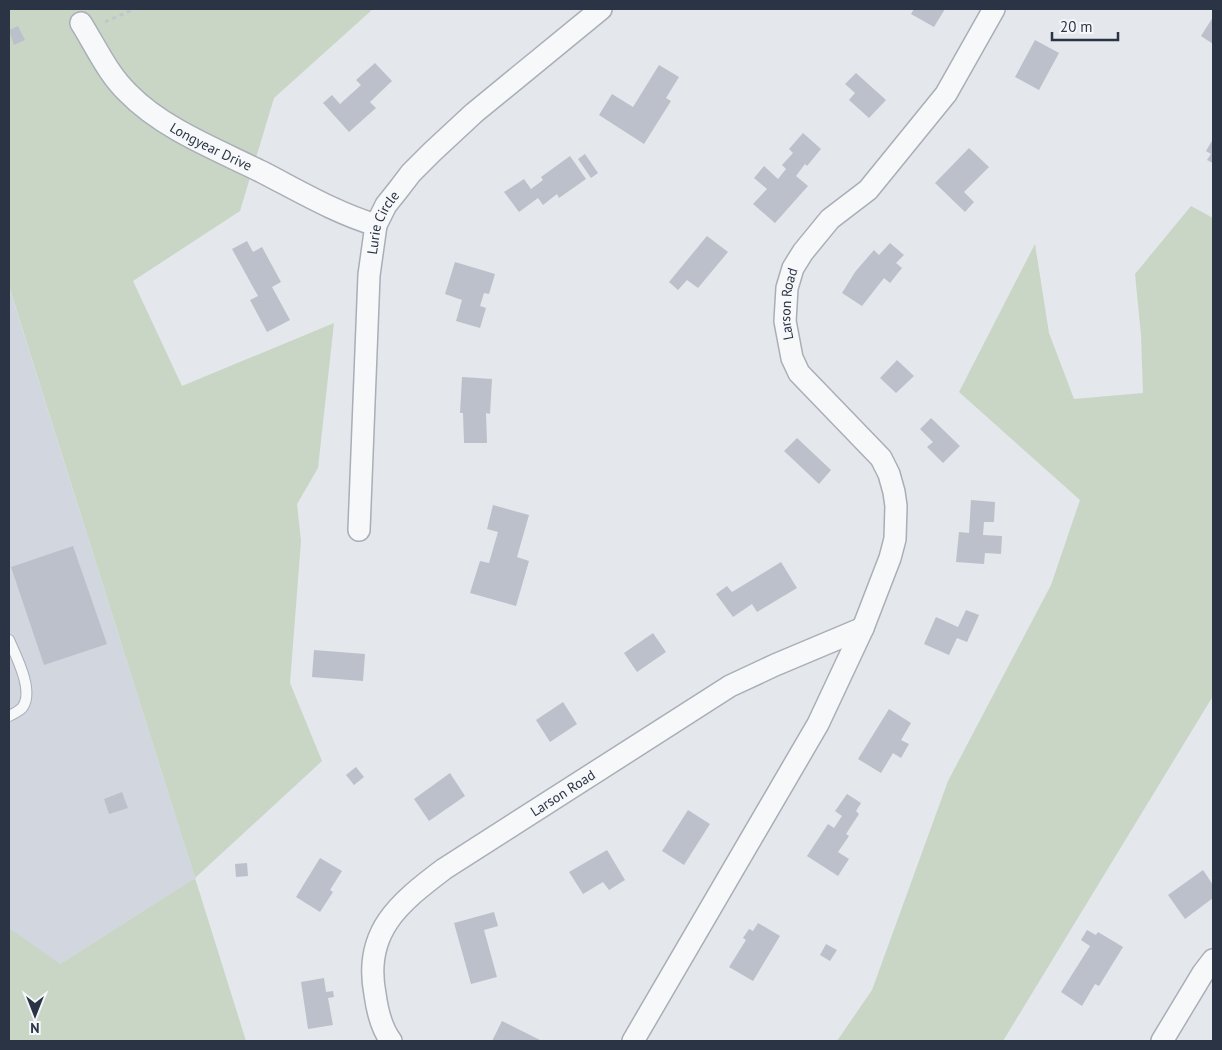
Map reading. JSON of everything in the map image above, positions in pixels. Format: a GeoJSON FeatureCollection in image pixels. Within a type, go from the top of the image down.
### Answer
{"type":"FeatureCollection","features":[{"type":"Feature","properties":{"kind":"street","name":"Lurie Circle"},"geometry":{"type":"LineString","coordinates":[[360,530],[369,275],[376,225],[386,205],[411,173],[432,152],[474,113],[601,9]]}},
{"type":"Feature","properties":{"kind":"street","name":"Larson Road"},"geometry":{"type":"LineString","coordinates":[[633,1041],[818,724],[863,628],[890,558],[895,539],[896,506],[894,492],[889,474],[881,458],[799,373],[792,358],[785,321],[787,288],[793,268],[815,236],[830,219],[868,190],[946,94],[994,9]]}},
{"type":"Feature","properties":{"kind":"street","name":"Longyear Drive"},"geometry":{"type":"LineString","coordinates":[[84,27],[114,78],[128,93],[154,115],[177,129],[343,213],[376,225]]}},
{"type":"Feature","properties":{"kind":"street","name":"Larson Road"},"geometry":{"type":"LineString","coordinates":[[391,1041],[375,997],[372,983],[375,952],[379,935],[387,921],[420,887],[444,869],[730,686],[863,628]]}},
{"type":"Feature","properties":{"kind":"street"},"geometry":{"type":"LineString","coordinates":[[1162,1041],[1202,973],[1213,960]]}},
{"type":"Feature","properties":{"kind":"lane"},"geometry":{"type":"LineString","coordinates":[[9,640],[25,679],[26,696],[22,708],[9,716]]}},
{"type":"Feature","properties":{"kind":"path"},"geometry":{"type":"LineString","coordinates":[[84,27],[134,9]]}},
{"type":"Feature","properties":{"kind":"shaded area"},"geometry":{"type":"Polygon","coordinates":[[[9,287],[195,878],[60,964],[9,945],[9,287]]]}},
{"type":"Feature","properties":{"kind":"green space"},"geometry":{"type":"Polygon","coordinates":[[[9,9],[373,9],[274,98],[240,211],[133,281],[182,386],[334,323],[318,468],[297,504],[301,541],[290,683],[322,761],[195,878],[9,286],[9,9]]]}},
{"type":"Feature","properties":{"kind":"green space"},"geometry":{"type":"Polygon","coordinates":[[[1191,206],[1213,218],[1213,696],[1003,1041],[837,1041],[872,990],[948,781],[1051,585],[1080,500],[959,392],[1035,244],[1049,333],[1074,399],[1143,393],[1141,335],[1135,274],[1191,206]]]}},
{"type":"Feature","properties":{"kind":"green space"},"geometry":{"type":"Polygon","coordinates":[[[195,878],[246,1041],[9,1041],[9,928],[60,964],[195,878]]]}},
{"type":"Feature","properties":{"kind":"building"},"geometry":{"type":"Polygon","coordinates":[[[914,9],[945,9],[934,27],[911,14],[914,9]]]}},
{"type":"Feature","properties":{"kind":"building"},"geometry":{"type":"Polygon","coordinates":[[[1213,17],[1213,44],[1201,36],[1213,17]]]}},
{"type":"Feature","properties":{"kind":"building"},"geometry":{"type":"Polygon","coordinates":[[[18,26],[25,40],[14,45],[9,30],[18,26]]]}},
{"type":"Feature","properties":{"kind":"building"},"geometry":{"type":"Polygon","coordinates":[[[1035,40],[1059,53],[1039,90],[1015,77],[1035,40]]]}},
{"type":"Feature","properties":{"kind":"building"},"geometry":{"type":"Polygon","coordinates":[[[375,63],[392,81],[370,102],[376,108],[349,132],[323,103],[332,95],[340,104],[361,85],[356,80],[375,63]]]}},
{"type":"Feature","properties":{"kind":"building"},"geometry":{"type":"Polygon","coordinates":[[[659,65],[679,77],[666,98],[671,101],[644,144],[599,115],[612,94],[633,107],[659,65]]]}},
{"type":"Feature","properties":{"kind":"building"},"geometry":{"type":"Polygon","coordinates":[[[856,73],[886,100],[869,118],[849,100],[855,93],[845,84],[856,73]]]}},
{"type":"Feature","properties":{"kind":"building"},"geometry":{"type":"Polygon","coordinates":[[[803,133],[821,149],[807,166],[805,164],[796,176],[808,186],[775,223],[753,204],[767,189],[754,178],[764,166],[778,179],[786,169],[782,165],[793,153],[789,149],[803,133]]]}},
{"type":"Feature","properties":{"kind":"building"},"geometry":{"type":"Polygon","coordinates":[[[1213,139],[1213,163],[1207,160],[1211,154],[1206,151],[1213,139]]]}},
{"type":"Feature","properties":{"kind":"building"},"geometry":{"type":"Polygon","coordinates":[[[969,148],[989,167],[964,192],[974,202],[965,212],[935,183],[969,148]]]}},
{"type":"Feature","properties":{"kind":"building"},"geometry":{"type":"Polygon","coordinates":[[[585,154],[598,173],[591,178],[578,159],[585,154]]]}},
{"type":"Feature","properties":{"kind":"building"},"geometry":{"type":"Polygon","coordinates":[[[570,156],[586,179],[559,198],[557,194],[543,205],[538,198],[519,212],[504,192],[524,179],[531,189],[543,180],[541,177],[570,156]]]}},
{"type":"Feature","properties":{"kind":"building"},"geometry":{"type":"Polygon","coordinates":[[[707,236],[728,252],[698,288],[687,280],[678,290],[669,282],[707,236]]]}},
{"type":"Feature","properties":{"kind":"building"},"geometry":{"type":"Polygon","coordinates":[[[247,241],[253,252],[262,247],[281,282],[272,287],[290,320],[267,332],[250,300],[258,296],[232,249],[247,241]]]}},
{"type":"Feature","properties":{"kind":"building"},"geometry":{"type":"Polygon","coordinates":[[[890,243],[904,255],[896,263],[902,268],[890,283],[884,278],[862,306],[842,293],[855,272],[874,250],[879,255],[890,243]]]}},
{"type":"Feature","properties":{"kind":"building"},"geometry":{"type":"Polygon","coordinates":[[[455,262],[495,274],[489,294],[484,293],[480,306],[486,308],[480,328],[456,321],[462,300],[445,294],[455,262]]]}},
{"type":"Feature","properties":{"kind":"building"},"geometry":{"type":"Polygon","coordinates":[[[897,360],[914,376],[896,393],[880,378],[897,360]]]}},
{"type":"Feature","properties":{"kind":"building"},"geometry":{"type":"Polygon","coordinates":[[[462,377],[492,379],[490,414],[486,413],[487,443],[464,443],[463,413],[460,413],[462,377]]]}},
{"type":"Feature","properties":{"kind":"building"},"geometry":{"type":"Polygon","coordinates":[[[931,418],[960,446],[943,463],[927,447],[933,442],[920,429],[931,418]]]}},
{"type":"Feature","properties":{"kind":"building"},"geometry":{"type":"Polygon","coordinates":[[[797,438],[831,470],[819,484],[784,451],[797,438]]]}},
{"type":"Feature","properties":{"kind":"building"},"geometry":{"type":"Polygon","coordinates":[[[971,500],[995,502],[994,522],[984,522],[983,535],[1002,536],[1001,554],[985,553],[984,564],[956,562],[959,532],[969,533],[971,500]]]}},
{"type":"Feature","properties":{"kind":"building"},"geometry":{"type":"Polygon","coordinates":[[[493,505],[529,515],[517,557],[529,561],[516,606],[470,593],[480,561],[489,563],[498,532],[487,529],[493,505]]]}},
{"type":"Feature","properties":{"kind":"building"},"geometry":{"type":"Polygon","coordinates":[[[73,546],[107,644],[44,665],[11,567],[73,546]]]}},
{"type":"Feature","properties":{"kind":"building"},"geometry":{"type":"Polygon","coordinates":[[[781,562],[797,588],[757,612],[752,604],[733,617],[716,594],[727,586],[732,592],[781,562]]]}},
{"type":"Feature","properties":{"kind":"building"},"geometry":{"type":"Polygon","coordinates":[[[966,610],[979,615],[967,642],[957,638],[949,655],[924,644],[936,617],[958,627],[966,610]]]}},
{"type":"Feature","properties":{"kind":"building"},"geometry":{"type":"Polygon","coordinates":[[[653,633],[666,652],[637,672],[624,653],[653,633]]]}},
{"type":"Feature","properties":{"kind":"building"},"geometry":{"type":"Polygon","coordinates":[[[314,650],[365,654],[363,681],[312,677],[314,650]]]}},
{"type":"Feature","properties":{"kind":"building"},"geometry":{"type":"Polygon","coordinates":[[[563,702],[577,724],[550,742],[536,720],[563,702]]]}},
{"type":"Feature","properties":{"kind":"building"},"geometry":{"type":"Polygon","coordinates":[[[889,709],[911,723],[901,740],[909,744],[901,758],[893,753],[881,773],[858,759],[889,709]]]}},
{"type":"Feature","properties":{"kind":"building"},"geometry":{"type":"Polygon","coordinates":[[[356,767],[364,777],[354,785],[346,775],[356,767]]]}},
{"type":"Feature","properties":{"kind":"building"},"geometry":{"type":"Polygon","coordinates":[[[450,773],[465,796],[429,821],[414,799],[450,773]]]}},
{"type":"Feature","properties":{"kind":"building"},"geometry":{"type":"Polygon","coordinates":[[[122,792],[128,808],[109,814],[104,799],[122,792]]]}},
{"type":"Feature","properties":{"kind":"building"},"geometry":{"type":"Polygon","coordinates":[[[847,794],[861,803],[856,811],[859,814],[846,834],[849,836],[838,852],[849,859],[838,876],[807,856],[828,824],[834,828],[842,816],[835,811],[847,794]]]}},
{"type":"Feature","properties":{"kind":"building"},"geometry":{"type":"Polygon","coordinates":[[[688,810],[710,824],[684,865],[662,851],[688,810]]]}},
{"type":"Feature","properties":{"kind":"building"},"geometry":{"type":"Polygon","coordinates":[[[607,850],[625,880],[609,890],[603,882],[583,894],[569,872],[607,850]]]}},
{"type":"Feature","properties":{"kind":"building"},"geometry":{"type":"Polygon","coordinates":[[[320,858],[342,871],[330,890],[333,892],[320,912],[296,897],[320,858]]]}},
{"type":"Feature","properties":{"kind":"building"},"geometry":{"type":"Polygon","coordinates":[[[247,863],[248,876],[236,877],[235,864],[247,863]]]}},
{"type":"Feature","properties":{"kind":"building"},"geometry":{"type":"Polygon","coordinates":[[[1203,870],[1213,885],[1213,898],[1185,919],[1168,895],[1203,870]]]}},
{"type":"Feature","properties":{"kind":"building"},"geometry":{"type":"Polygon","coordinates":[[[494,912],[498,926],[484,930],[497,977],[471,984],[454,923],[494,912]]]}},
{"type":"Feature","properties":{"kind":"building"},"geometry":{"type":"Polygon","coordinates":[[[758,923],[780,936],[753,981],[729,967],[746,940],[743,938],[749,929],[753,931],[758,923]]]}},
{"type":"Feature","properties":{"kind":"building"},"geometry":{"type":"Polygon","coordinates":[[[1087,930],[1096,935],[1098,932],[1123,947],[1099,986],[1095,984],[1082,1006],[1061,992],[1090,946],[1081,940],[1087,930]]]}},
{"type":"Feature","properties":{"kind":"building"},"geometry":{"type":"Polygon","coordinates":[[[826,944],[837,950],[830,961],[820,955],[826,944]]]}},
{"type":"Feature","properties":{"kind":"building"},"geometry":{"type":"Polygon","coordinates":[[[324,978],[326,992],[333,991],[334,997],[328,998],[333,1025],[308,1029],[301,982],[324,978]]]}},
{"type":"Feature","properties":{"kind":"building"},"geometry":{"type":"Polygon","coordinates":[[[502,1021],[542,1041],[492,1041],[502,1021]]]}}]}
